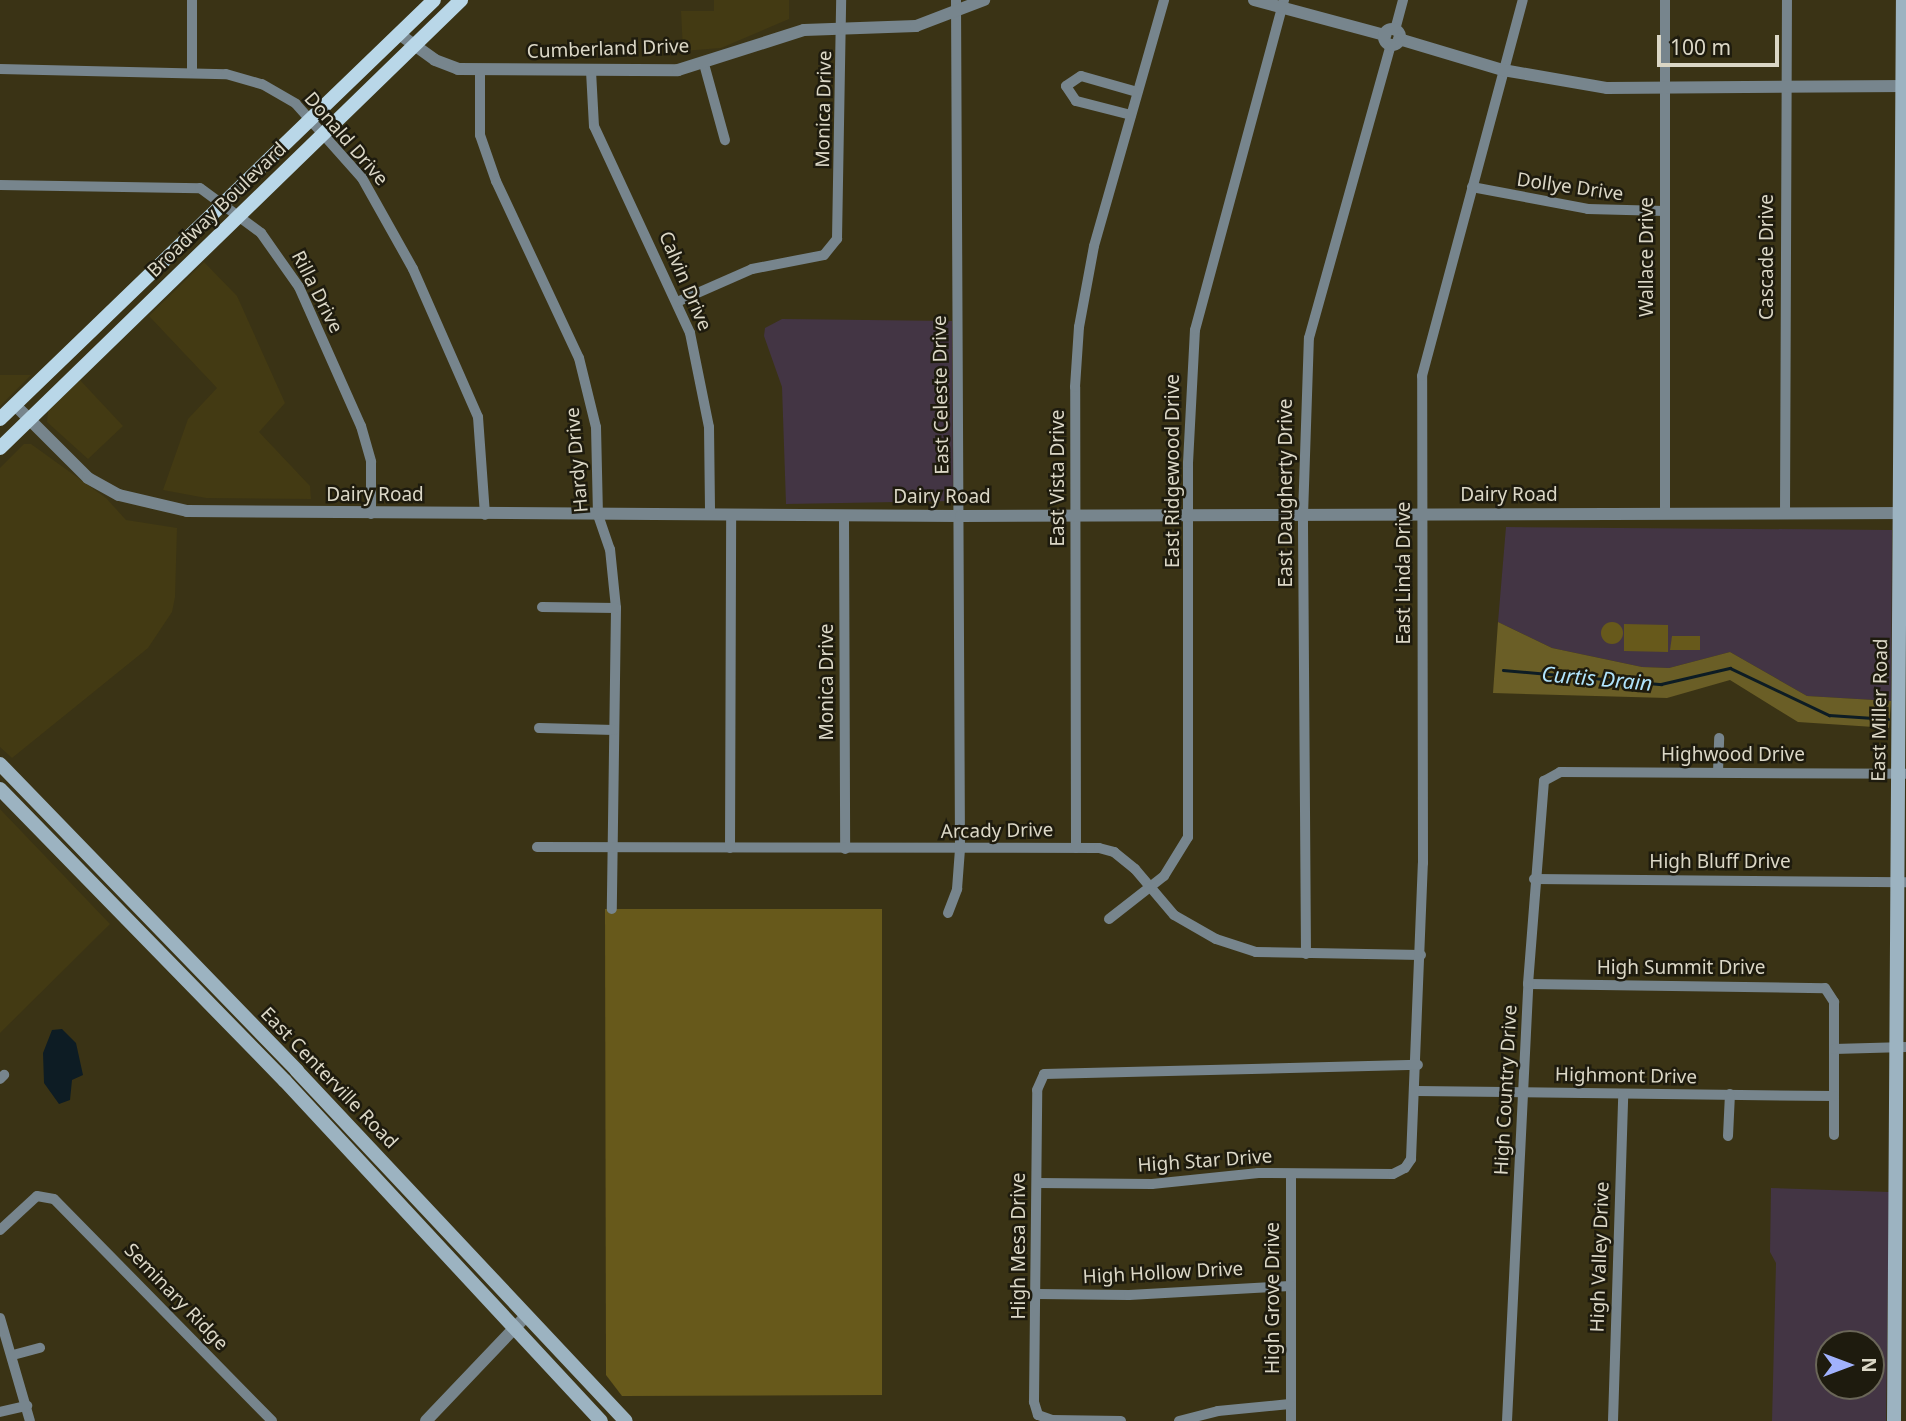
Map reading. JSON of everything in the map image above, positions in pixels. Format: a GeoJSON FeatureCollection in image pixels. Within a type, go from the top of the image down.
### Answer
{"type":"FeatureCollection","features":[{"type":"Feature","properties":{"kind":"main road","name":"Broadway Boulevard"},"geometry":{"type":"LineString","coordinates":[[0,419],[434,0]]}},
{"type":"Feature","properties":{"kind":"main road","name":"Broadway Boulevard"},"geometry":{"type":"LineString","coordinates":[[0,448],[460,0]]}},
{"type":"Feature","properties":{"kind":"main road","name":"East Miller Road"},"geometry":{"type":"LineString","coordinates":[[1894,1421],[1900,1262],[1904,513],[1903,0]]}},
{"type":"Feature","properties":{"kind":"main road","name":"East Centerville Road"},"geometry":{"type":"LineString","coordinates":[[0,764],[99,868],[285,1081],[601,1421]]}},
{"type":"Feature","properties":{"kind":"main road","name":"East Centerville Road"},"geometry":{"type":"LineString","coordinates":[[0,789],[87,878],[297,1071],[626,1421]]}},
{"type":"Feature","properties":{"kind":"main road"},"geometry":{"type":"LineString","coordinates":[[87,878],[99,868]]}},
{"type":"Feature","properties":{"kind":"main road"},"geometry":{"type":"LineString","coordinates":[[285,1081],[297,1071]]}},
{"type":"Feature","properties":{"kind":"main road"},"geometry":{"type":"LineString","coordinates":[[398,1203],[410,1191]]}},
{"type":"Feature","properties":{"kind":"street"},"geometry":{"type":"LineString","coordinates":[[191,69],[192,0]]}},
{"type":"Feature","properties":{"kind":"street","name":"Monica Drive"},"geometry":{"type":"LineString","coordinates":[[677,303],[752,269],[824,256],[837,239],[841,0]]}},
{"type":"Feature","properties":{"kind":"street","name":"Cumberland Drive"},"geometry":{"type":"LineString","coordinates":[[399,34],[435,60],[458,69],[678,69],[704,64],[804,30],[916,26],[956,7],[984,0]]}},
{"type":"Feature","properties":{"kind":"street","name":"East Vista Drive"},"geometry":{"type":"LineString","coordinates":[[1076,848],[1075,387],[1084,291],[1164,0]]}},
{"type":"Feature","properties":{"kind":"street"},"geometry":{"type":"LineString","coordinates":[[1254,0],[1283,4],[1503,70],[1607,88],[1904,86]]}},
{"type":"Feature","properties":{"kind":"street","name":"East Daugherty Drive"},"geometry":{"type":"LineString","coordinates":[[1306,954],[1303,516],[1309,338],[1403,0]]}},
{"type":"Feature","properties":{"kind":"street","name":"East Linda Drive"},"geometry":{"type":"LineString","coordinates":[[1411,1159],[1417,1091],[1421,955],[1422,376],[1523,0]]}},
{"type":"Feature","properties":{"kind":"street","name":"Wallace Drive"},"geometry":{"type":"LineString","coordinates":[[1665,0],[1665,514]]}},
{"type":"Feature","properties":{"kind":"street","name":"Cascade Drive"},"geometry":{"type":"LineString","coordinates":[[1785,514],[1787,0]]}},
{"type":"Feature","properties":{"kind":"street","name":"East Ridgewood Drive"},"geometry":{"type":"LineString","coordinates":[[1109,919],[1150,887],[1180,856],[1191,816],[1189,394],[1195,330],[1283,4]]}},
{"type":"Feature","properties":{"kind":"street","name":"East Celeste Drive"},"geometry":{"type":"LineString","coordinates":[[948,913],[957,889],[960,849],[961,516],[956,7]]}},
{"type":"Feature","properties":{"kind":"street"},"geometry":{"type":"LineString","coordinates":[[704,64],[725,140]]}},
{"type":"Feature","properties":{"kind":"street","name":"Donald Drive"},"geometry":{"type":"LineString","coordinates":[[0,69],[191,69],[262,84],[296,104],[379,202],[470,395],[483,443],[485,514]]}},
{"type":"Feature","properties":{"kind":"street","name":"Hardy Drive"},"geometry":{"type":"LineString","coordinates":[[480,70],[480,135],[587,383],[596,427],[598,515],[610,549],[616,608],[612,909]]}},
{"type":"Feature","properties":{"kind":"street","name":"Calvin Drive"},"geometry":{"type":"LineString","coordinates":[[591,71],[594,126],[690,333],[709,426],[710,515]]}},
{"type":"Feature","properties":{"kind":"street"},"geometry":{"type":"LineString","coordinates":[[1131,116],[1076,101],[1066,86],[1080,76],[1137,92]]}},
{"type":"Feature","properties":{"kind":"street","name":"Rilla Drive"},"geometry":{"type":"LineString","coordinates":[[0,185],[176,184],[200,188],[239,216],[283,259],[355,413],[368,444],[371,514]]}},
{"type":"Feature","properties":{"kind":"street","name":"Dollye Drive"},"geometry":{"type":"LineString","coordinates":[[1472,187],[1588,209],[1665,211]]}},
{"type":"Feature","properties":{"kind":"street","name":"Dairy Road"},"geometry":{"type":"LineString","coordinates":[[15,405],[88,478],[119,495],[187,511],[844,516],[1904,513]]}},
{"type":"Feature","properties":{"kind":"street"},"geometry":{"type":"LineString","coordinates":[[730,848],[731,515]]}},
{"type":"Feature","properties":{"kind":"street","name":"Monica Drive"},"geometry":{"type":"LineString","coordinates":[[844,516],[845,849]]}},
{"type":"Feature","properties":{"kind":"street"},"geometry":{"type":"LineString","coordinates":[[542,607],[616,608]]}},
{"type":"Feature","properties":{"kind":"street"},"geometry":{"type":"LineString","coordinates":[[539,728],[614,730]]}},
{"type":"Feature","properties":{"kind":"street"},"geometry":{"type":"LineString","coordinates":[[1718,772],[1719,738]]}},
{"type":"Feature","properties":{"kind":"street","name":"Highwood Drive"},"geometry":{"type":"LineString","coordinates":[[1560,772],[1902,774]]}},
{"type":"Feature","properties":{"kind":"street","name":"High Country Drive"},"geometry":{"type":"LineString","coordinates":[[1507,1421],[1534,879],[1544,781],[1560,772]]}},
{"type":"Feature","properties":{"kind":"street","name":"Arcady Drive"},"geometry":{"type":"LineString","coordinates":[[537,847],[1076,848],[1114,852],[1174,915],[1216,939],[1256,953],[1421,955]]}},
{"type":"Feature","properties":{"kind":"street","name":"High Bluff Drive"},"geometry":{"type":"LineString","coordinates":[[1534,879],[1902,881]]}},
{"type":"Feature","properties":{"kind":"street","name":"High Summit Drive"},"geometry":{"type":"LineString","coordinates":[[1528,984],[1811,986],[1831,994],[1834,1049]]}},
{"type":"Feature","properties":{"kind":"street"},"geometry":{"type":"LineString","coordinates":[[1834,1135],[1834,1049],[1901,1047]]}},
{"type":"Feature","properties":{"kind":"street","name":"High Mesa Drive"},"geometry":{"type":"LineString","coordinates":[[1052,1420],[1038,1415],[1034,1402],[1037,1090],[1044,1074],[1418,1065]]}},
{"type":"Feature","properties":{"kind":"street","name":"Highmont Drive"},"geometry":{"type":"LineString","coordinates":[[1417,1091],[1834,1096]]}},
{"type":"Feature","properties":{"kind":"street","name":"High Valley Drive"},"geometry":{"type":"LineString","coordinates":[[1613,1421],[1623,1094]]}},
{"type":"Feature","properties":{"kind":"street"},"geometry":{"type":"LineString","coordinates":[[1728,1136],[1730,1094]]}},
{"type":"Feature","properties":{"kind":"street","name":"High Star Drive"},"geometry":{"type":"LineString","coordinates":[[1038,1183],[1152,1184],[1258,1172],[1393,1174],[1405,1168],[1411,1159]]}},
{"type":"Feature","properties":{"kind":"street","name":"High Grove Drive"},"geometry":{"type":"LineString","coordinates":[[1291,1174],[1291,1421]]}},
{"type":"Feature","properties":{"kind":"street","name":"Seminary Ridge"},"geometry":{"type":"LineString","coordinates":[[0,1230],[37,1196],[54,1199],[272,1421]]}},
{"type":"Feature","properties":{"kind":"street","name":"High Hollow Drive"},"geometry":{"type":"LineString","coordinates":[[1037,1294],[1129,1295],[1291,1286]]}},
{"type":"Feature","properties":{"kind":"street"},"geometry":{"type":"LineString","coordinates":[[426,1421],[527,1315]]}},
{"type":"Feature","properties":{"kind":"street"},"geometry":{"type":"LineString","coordinates":[[0,1318],[13,1355],[30,1421]]}},
{"type":"Feature","properties":{"kind":"street"},"geometry":{"type":"LineString","coordinates":[[13,1355],[40,1348]]}},
{"type":"Feature","properties":{"kind":"street"},"geometry":{"type":"LineString","coordinates":[[1179,1421],[1219,1411],[1290,1404]]}},
{"type":"Feature","properties":{"kind":"street"},"geometry":{"type":"LineString","coordinates":[[0,1412],[27,1406]]}},
{"type":"Feature","properties":{"kind":"street"},"geometry":{"type":"LineString","coordinates":[[1052,1420],[1121,1421]]}},
{"type":"Feature","properties":{"kind":"shaded area"},"geometry":{"type":"Polygon","coordinates":[[[714,0],[789,0],[789,19],[721,48],[683,51],[681,11],[714,11],[714,0]]]}},
{"type":"Feature","properties":{"kind":"shaded area"},"geometry":{"type":"Polygon","coordinates":[[[204,262],[237,296],[285,403],[259,432],[310,486],[311,499],[206,498],[163,490],[188,419],[217,388],[149,316],[204,262]]]}},
{"type":"Feature","properties":{"kind":"shaded area"},"geometry":{"type":"Polygon","coordinates":[[[782,319],[952,321],[953,501],[786,504],[782,387],[764,336],[765,328],[782,319]]]}},
{"type":"Feature","properties":{"kind":"shaded area"},"geometry":{"type":"Polygon","coordinates":[[[0,375],[31,375],[0,406],[0,375]]]}},
{"type":"Feature","properties":{"kind":"shaded area"},"geometry":{"type":"Polygon","coordinates":[[[80,380],[123,426],[88,459],[47,422],[48,411],[80,380]]]}},
{"type":"Feature","properties":{"kind":"shaded area"},"geometry":{"type":"Polygon","coordinates":[[[24,444],[31,444],[106,498],[126,520],[177,528],[175,597],[172,612],[148,648],[12,758],[0,747],[0,468],[24,444]]]}},
{"type":"Feature","properties":{"kind":"shaded area"},"geometry":{"type":"Polygon","coordinates":[[[1506,527],[1892,530],[1891,701],[1807,696],[1730,652],[1669,668],[1642,667],[1552,648],[1498,622],[1506,527]]]}},
{"type":"Feature","properties":{"kind":"shaded area"},"geometry":{"type":"Polygon","coordinates":[[[1498,622],[1552,648],[1642,667],[1669,668],[1730,652],[1807,696],[1891,701],[1889,728],[1798,722],[1730,680],[1667,698],[1493,693],[1498,622]]]}},
{"type":"Feature","properties":{"kind":"shaded area"},"geometry":{"type":"Polygon","coordinates":[[[1612,622],[1620,625],[1623,633],[1620,641],[1612,644],[1604,641],[1601,633],[1604,625],[1612,622]]]}},
{"type":"Feature","properties":{"kind":"shaded area"},"geometry":{"type":"Polygon","coordinates":[[[1624,624],[1668,625],[1668,652],[1624,651],[1624,624]]]}},
{"type":"Feature","properties":{"kind":"shaded area"},"geometry":{"type":"Polygon","coordinates":[[[1672,636],[1700,636],[1700,650],[1670,650],[1672,636]]]}},
{"type":"Feature","properties":{"kind":"shaded area"},"geometry":{"type":"Polygon","coordinates":[[[0,809],[110,924],[0,1033],[0,809]]]}},
{"type":"Feature","properties":{"kind":"shaded area"},"geometry":{"type":"Polygon","coordinates":[[[605,909],[882,909],[882,1395],[622,1396],[606,1375],[605,909]]]}},
{"type":"Feature","properties":{"kind":"shaded area"},"geometry":{"type":"Polygon","coordinates":[[[1771,1188],[1889,1192],[1886,1421],[1772,1421],[1776,1263],[1770,1252],[1771,1188]]]}},
{"type":"Feature","properties":{"kind":"water"},"geometry":{"type":"Polygon","coordinates":[[[62,1029],[76,1043],[83,1075],[72,1080],[70,1100],[59,1104],[44,1083],[43,1053],[52,1030],[62,1029]]]}},
{"type":"Feature","properties":{"kind":"waterway","name":"Curtis Drain"},"geometry":{"type":"LineString","coordinates":[[1503,670],[1661,684],[1730,668],[1829,715],[1888,719]]}}]}
